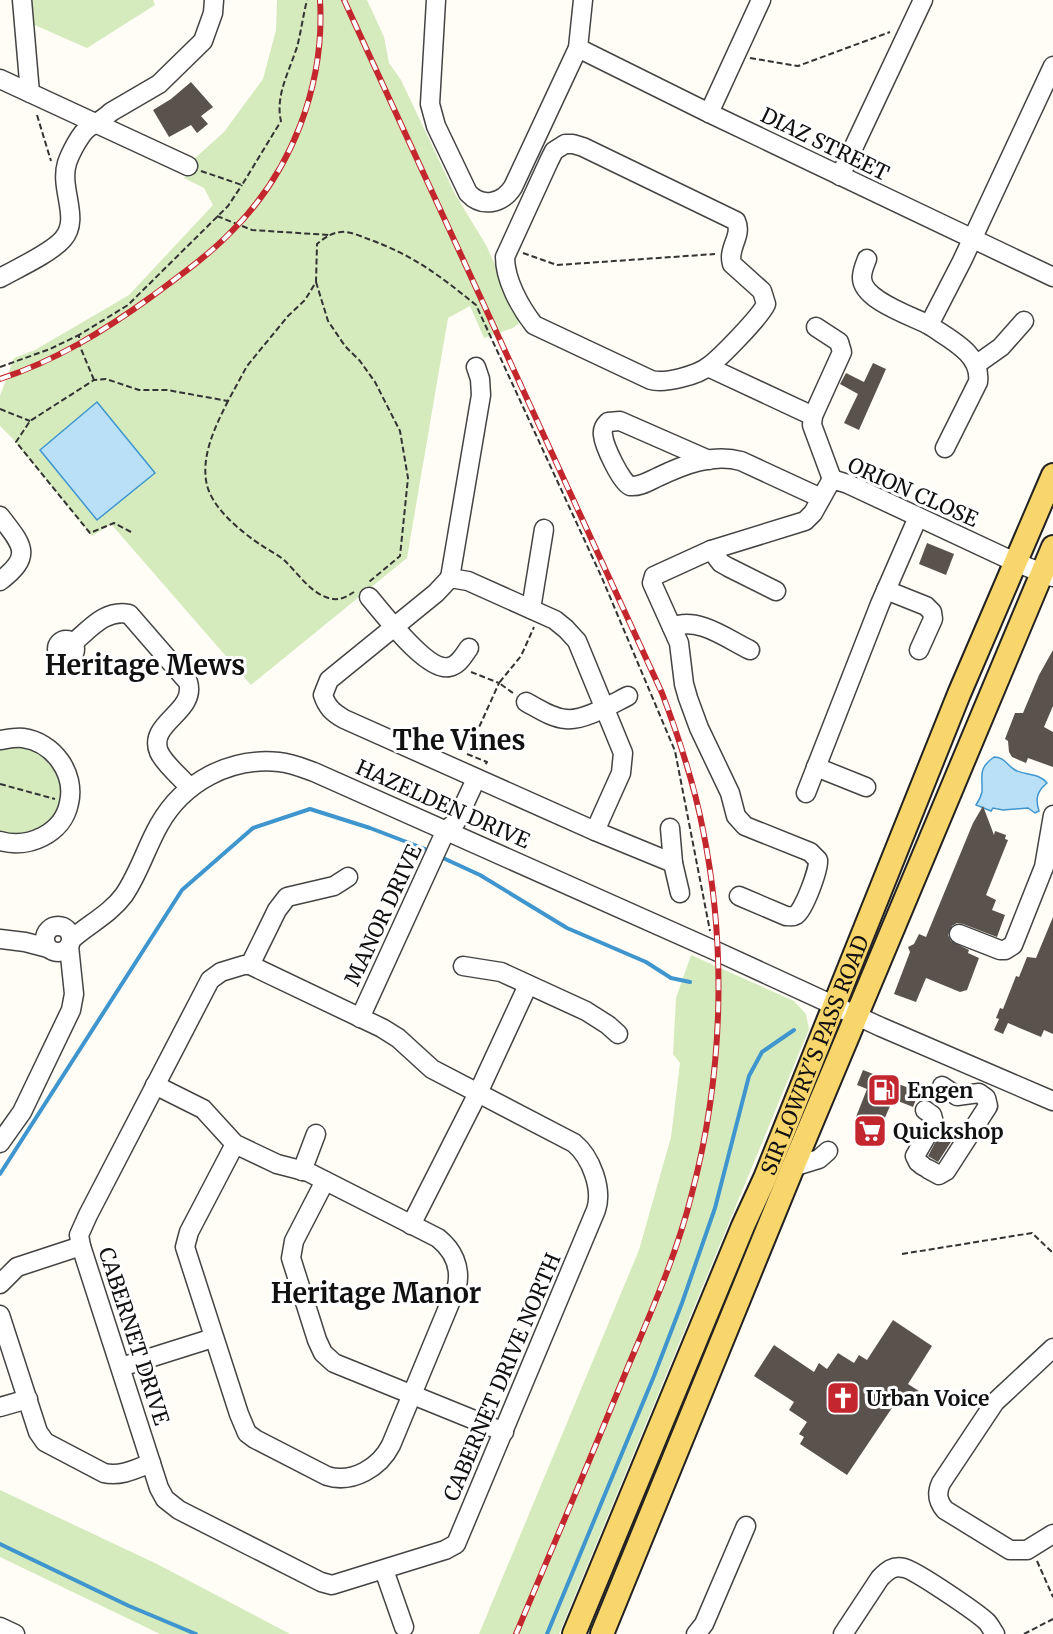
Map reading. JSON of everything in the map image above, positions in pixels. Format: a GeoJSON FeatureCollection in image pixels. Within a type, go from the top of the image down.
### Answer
{"type":"FeatureCollection","features":[{"type":"Feature","properties":{"kind":"main road","name":"SIR LOWRY'S PASS ROAD"},"geometry":{"type":"LineString","coordinates":[[574,1634],[765,1178],[959,694],[1053,475]]}},
{"type":"Feature","properties":{"kind":"main road","name":"SIR LOWRY'S PASS ROAD"},"geometry":{"type":"LineString","coordinates":[[602,1634],[857,1015],[1048,575],[1053,547]]}},
{"type":"Feature","properties":{"kind":"street"},"geometry":{"type":"LineString","coordinates":[[22,0],[30,93]]}},
{"type":"Feature","properties":{"kind":"street"},"geometry":{"type":"LineString","coordinates":[[0,279],[63,240],[70,227],[71,219],[64,180],[67,161],[86,130],[111,112],[159,84],[203,41],[213,12],[214,0]]}},
{"type":"Feature","properties":{"kind":"street"},"geometry":{"type":"LineString","coordinates":[[436,0],[430,92],[432,115],[468,193],[485,203],[493,202],[509,193],[578,48],[583,0]]}},
{"type":"Feature","properties":{"kind":"street"},"geometry":{"type":"LineString","coordinates":[[709,113],[761,0]]}},
{"type":"Feature","properties":{"kind":"street"},"geometry":{"type":"LineString","coordinates":[[840,176],[923,0]]}},
{"type":"Feature","properties":{"kind":"street","name":"DIAZ STREET"},"geometry":{"type":"LineString","coordinates":[[578,48],[1053,277]]}},
{"type":"Feature","properties":{"kind":"street"},"geometry":{"type":"LineString","coordinates":[[929,324],[962,261],[1053,66]]}},
{"type":"Feature","properties":{"kind":"street"},"geometry":{"type":"LineString","coordinates":[[0,79],[188,166]]}},
{"type":"Feature","properties":{"kind":"street"},"geometry":{"type":"LineString","coordinates":[[565,144],[573,144],[736,221],[739,229],[731,252],[732,264],[762,291],[766,304],[758,316],[708,368],[659,383],[534,325],[527,316],[505,267],[508,248],[554,151],[565,144]]}},
{"type":"Feature","properties":{"kind":"street"},"geometry":{"type":"LineString","coordinates":[[867,259],[861,276],[868,293],[882,303],[929,324],[971,356],[977,364],[978,382],[945,448]]}},
{"type":"Feature","properties":{"kind":"street"},"geometry":{"type":"LineString","coordinates":[[977,364],[1001,347],[1024,321]]}},
{"type":"Feature","properties":{"kind":"street"},"geometry":{"type":"LineString","coordinates":[[816,327],[839,342],[843,352],[813,416],[812,425],[832,479]]}},
{"type":"Feature","properties":{"kind":"street"},"geometry":{"type":"LineString","coordinates":[[476,367],[480,379],[481,395],[450,578],[394,628],[329,680],[323,695],[326,704],[332,712],[344,718],[595,831],[673,863]]}},
{"type":"Feature","properties":{"kind":"street"},"geometry":{"type":"LineString","coordinates":[[708,368],[813,416]]}},
{"type":"Feature","properties":{"kind":"street"},"geometry":{"type":"LineString","coordinates":[[709,460],[620,420],[608,422],[603,429],[603,438],[623,481],[630,486],[639,486],[683,465],[729,458],[741,461],[821,498]]}},
{"type":"Feature","properties":{"kind":"street","name":"ORION CLOSE"},"geometry":{"type":"LineString","coordinates":[[739,896],[786,916],[794,916],[800,911],[818,871],[818,860],[810,852],[745,826],[736,816],[728,787],[699,728],[688,698],[679,643],[652,583],[654,576],[711,550],[800,524],[810,517],[832,479],[848,484],[1017,563],[1048,575]]}},
{"type":"Feature","properties":{"kind":"street"},"geometry":{"type":"LineString","coordinates":[[0,516],[16,538],[22,552],[19,564],[0,581]]}},
{"type":"Feature","properties":{"kind":"street"},"geometry":{"type":"LineString","coordinates":[[806,793],[886,590],[918,516]]}},
{"type":"Feature","properties":{"kind":"street"},"geometry":{"type":"LineString","coordinates":[[531,609],[544,529]]}},
{"type":"Feature","properties":{"kind":"street"},"geometry":{"type":"LineString","coordinates":[[711,550],[721,563],[776,591]]}},
{"type":"Feature","properties":{"kind":"street"},"geometry":{"type":"LineString","coordinates":[[450,578],[468,581],[531,609],[567,628],[577,641],[623,753],[623,764],[595,831]]}},
{"type":"Feature","properties":{"kind":"street"},"geometry":{"type":"LineString","coordinates":[[886,590],[926,606],[932,612],[933,620],[919,650]]}},
{"type":"Feature","properties":{"kind":"street"},"geometry":{"type":"LineString","coordinates":[[363,591],[394,628],[435,665],[441,668],[455,665],[469,648]]}},
{"type":"Feature","properties":{"kind":"street"},"geometry":{"type":"LineString","coordinates":[[73,643],[110,614],[119,612],[129,614],[188,682],[189,698],[161,731],[157,738],[157,745],[160,754],[190,788]]}},
{"type":"Feature","properties":{"kind":"street"},"geometry":{"type":"LineString","coordinates":[[672,627],[686,623],[697,625],[750,650]]}},
{"type":"Feature","properties":{"kind":"street"},"geometry":{"type":"LineString","coordinates":[[526,702],[566,719],[578,718],[628,696]]}},
{"type":"Feature","properties":{"kind":"street"},"geometry":{"type":"LineString","coordinates":[[0,740],[22,737],[51,749],[62,764],[70,784],[69,803],[62,819],[53,830],[39,840],[19,844],[0,841]]}},
{"type":"Feature","properties":{"kind":"street","name":"HAZELDEN DRIVE"},"geometry":{"type":"LineString","coordinates":[[64,939],[103,918],[123,895],[134,878],[163,818],[178,798],[190,788],[204,778],[228,767],[252,762],[281,762],[314,772],[1053,1101]]}},
{"type":"Feature","properties":{"kind":"street"},"geometry":{"type":"LineString","coordinates":[[816,767],[866,787]]}},
{"type":"Feature","properties":{"kind":"street","name":"MANOR DRIVE"},"geometry":{"type":"LineString","coordinates":[[360,1018],[446,831],[456,822],[471,776]]}},
{"type":"Feature","properties":{"kind":"street"},"geometry":{"type":"LineString","coordinates":[[958,934],[1000,950],[1013,945],[1044,867],[1053,814]]}},
{"type":"Feature","properties":{"kind":"street"},"geometry":{"type":"LineString","coordinates":[[669,828],[673,863],[680,893]]}},
{"type":"Feature","properties":{"kind":"street"},"geometry":{"type":"LineString","coordinates":[[348,877],[334,886],[287,897],[277,910],[250,965],[398,1038],[432,1068],[478,1093]]}},
{"type":"Feature","properties":{"kind":"street"},"geometry":{"type":"LineString","coordinates":[[0,939],[25,942],[64,939],[74,994],[71,1010],[22,1112],[0,1143]]}},
{"type":"Feature","properties":{"kind":"street","name":"CABERNET DRIVE"},"geometry":{"type":"LineString","coordinates":[[250,965],[244,964],[221,972],[210,980],[81,1230],[81,1246],[151,1463],[165,1499],[178,1510],[321,1582],[332,1585],[384,1570]]}},
{"type":"Feature","properties":{"kind":"street"},"geometry":{"type":"LineString","coordinates":[[463,966],[491,969],[528,985],[586,1011],[618,1034]]}},
{"type":"Feature","properties":{"kind":"street"},"geometry":{"type":"LineString","coordinates":[[411,1225],[478,1093],[528,985]]}},
{"type":"Feature","properties":{"kind":"street"},"geometry":{"type":"LineString","coordinates":[[155,1085],[203,1108],[235,1144],[277,1164],[325,1181],[438,1238],[447,1245],[457,1267],[459,1277],[457,1286],[391,1445],[380,1463],[351,1476],[336,1479],[255,1439],[248,1433],[238,1414],[187,1254],[186,1239],[235,1144]]}},
{"type":"Feature","properties":{"kind":"street"},"geometry":{"type":"LineString","coordinates":[[925,1110],[932,1115],[934,1123],[915,1156],[916,1160],[936,1175],[945,1173],[988,1106],[986,1098],[979,1093],[957,1096],[942,1086]]}},
{"type":"Feature","properties":{"kind":"street","name":"CABERNET DRIVE NORTH"},"geometry":{"type":"LineString","coordinates":[[384,1570],[445,1550],[456,1544],[599,1202],[585,1154],[574,1143],[478,1093]]}},
{"type":"Feature","properties":{"kind":"street"},"geometry":{"type":"LineString","coordinates":[[302,1171],[316,1134]]}},
{"type":"Feature","properties":{"kind":"street"},"geometry":{"type":"LineString","coordinates":[[793,1167],[819,1159],[828,1151]]}},
{"type":"Feature","properties":{"kind":"street"},"geometry":{"type":"LineString","coordinates":[[325,1181],[294,1241],[291,1258],[323,1353],[334,1363],[504,1432]]}},
{"type":"Feature","properties":{"kind":"street"},"geometry":{"type":"LineString","coordinates":[[0,1284],[17,1267],[81,1246]]}},
{"type":"Feature","properties":{"kind":"street"},"geometry":{"type":"LineString","coordinates":[[0,1315],[38,1432],[45,1442],[110,1475],[124,1473],[151,1463]]}},
{"type":"Feature","properties":{"kind":"street"},"geometry":{"type":"LineString","coordinates":[[121,1367],[213,1338]]}},
{"type":"Feature","properties":{"kind":"street"},"geometry":{"type":"LineString","coordinates":[[1053,1348],[995,1402],[938,1490],[939,1502],[949,1513],[1010,1550],[1032,1549],[1053,1534]]}},
{"type":"Feature","properties":{"kind":"street"},"geometry":{"type":"LineString","coordinates":[[0,1407],[28,1398]]}},
{"type":"Feature","properties":{"kind":"street"},"geometry":{"type":"LineString","coordinates":[[696,1634],[704,1624],[746,1526]]}},
{"type":"Feature","properties":{"kind":"street"},"geometry":{"type":"LineString","coordinates":[[843,1634],[880,1578],[887,1570],[897,1568],[913,1572],[976,1613],[988,1623],[995,1634]]}},
{"type":"Feature","properties":{"kind":"street"},"geometry":{"type":"LineString","coordinates":[[384,1570],[404,1628]]}},
{"type":"Feature","properties":{"kind":"street"},"geometry":{"type":"LineString","coordinates":[[0,1627],[15,1634]]}},
{"type":"Feature","properties":{"kind":"path"},"geometry":{"type":"LineString","coordinates":[[0,367],[50,349],[79,335],[128,304],[228,206],[281,121],[278,108],[297,45],[307,0]]}},
{"type":"Feature","properties":{"kind":"path"},"geometry":{"type":"LineString","coordinates":[[735,56],[798,66],[912,24]]}},
{"type":"Feature","properties":{"kind":"path"},"geometry":{"type":"LineString","coordinates":[[30,93],[54,169],[65,191]]}},
{"type":"Feature","properties":{"kind":"path"},"geometry":{"type":"LineString","coordinates":[[188,166],[242,184]]}},
{"type":"Feature","properties":{"kind":"path"},"geometry":{"type":"LineString","coordinates":[[217,216],[252,230],[329,235]]}},
{"type":"Feature","properties":{"kind":"path"},"geometry":{"type":"LineString","coordinates":[[508,248],[557,265],[731,252]]}},
{"type":"Feature","properties":{"kind":"path"},"geometry":{"type":"LineString","coordinates":[[228,401],[207,452],[206,481],[214,500],[229,521],[260,545],[281,557],[315,591],[333,599],[345,598],[363,591],[400,556],[408,478],[400,431],[375,382],[328,321],[316,282]]}},
{"type":"Feature","properties":{"kind":"path"},"geometry":{"type":"LineString","coordinates":[[79,335],[79,344],[94,380]]}},
{"type":"Feature","properties":{"kind":"path"},"geometry":{"type":"LineString","coordinates":[[0,409],[30,421],[16,442],[90,533],[114,523],[131,532]]}},
{"type":"Feature","properties":{"kind":"path"},"geometry":{"type":"LineString","coordinates":[[471,776],[487,762],[467,754],[499,683],[521,656],[531,634]]}},
{"type":"Feature","properties":{"kind":"path"},"geometry":{"type":"LineString","coordinates":[[455,665],[499,683],[526,702]]}},
{"type":"Feature","properties":{"kind":"path"},"geometry":{"type":"LineString","coordinates":[[0,784],[69,803]]}},
{"type":"Feature","properties":{"kind":"path"},"geometry":{"type":"LineString","coordinates":[[902,1254],[1032,1233],[1053,1253]]}},
{"type":"Feature","properties":{"kind":"path"},"geometry":{"type":"LineString","coordinates":[[1032,1549],[1053,1597]]}},
{"type":"Feature","properties":{"kind":"path"},"geometry":{"type":"LineString","coordinates":[[1024,1634],[1053,1618]]}},
{"type":"Feature","properties":{"kind":"green space"},"geometry":{"type":"Polygon","coordinates":[[[28,0],[153,0],[155,5],[87,48],[30,23],[28,0]]]}},
{"type":"Feature","properties":{"kind":"green space"},"geometry":{"type":"Polygon","coordinates":[[[277,0],[367,0],[384,37],[389,63],[401,80],[455,194],[486,245],[521,322],[513,328],[484,338],[470,306],[448,318],[407,558],[251,685],[111,524],[92,536],[0,426],[0,396],[14,358],[35,350],[129,295],[213,205],[204,188],[184,178],[194,159],[224,132],[263,79],[276,30],[277,0]]]}},
{"type":"Feature","properties":{"kind":"green space"},"geometry":{"type":"Polygon","coordinates":[[[22,739],[64,769],[65,823],[0,844],[0,743],[22,739]]]}},
{"type":"Feature","properties":{"kind":"green space"},"geometry":{"type":"Polygon","coordinates":[[[691,955],[794,1001],[806,1014],[809,1029],[559,1634],[479,1634],[639,1250],[671,1137],[680,1063],[673,1054],[676,998],[691,955]]]}},
{"type":"Feature","properties":{"kind":"green space"},"geometry":{"type":"Polygon","coordinates":[[[0,1490],[157,1564],[290,1634],[160,1634],[0,1557],[0,1490]]]}},
{"type":"Feature","properties":{"kind":"water"},"geometry":{"type":"Polygon","coordinates":[[[97,402],[155,473],[97,520],[40,450],[97,402]]]}},
{"type":"Feature","properties":{"kind":"water"},"geometry":{"type":"Polygon","coordinates":[[[994,757],[1003,760],[1019,772],[1040,777],[1047,783],[1038,796],[1039,811],[1035,813],[1028,808],[1003,810],[993,808],[991,811],[976,805],[982,792],[983,769],[994,757]]]}},
{"type":"Feature","properties":{"kind":"building"},"geometry":{"type":"Polygon","coordinates":[[[191,82],[213,107],[201,116],[208,124],[197,133],[191,125],[169,137],[153,110],[171,99],[191,82]]]}},
{"type":"Feature","properties":{"kind":"building"},"geometry":{"type":"Polygon","coordinates":[[[873,363],[886,369],[859,430],[844,423],[858,394],[840,384],[846,373],[864,382],[873,363]]]}},
{"type":"Feature","properties":{"kind":"building"},"geometry":{"type":"Polygon","coordinates":[[[927,543],[954,554],[946,575],[919,564],[927,543]]]}},
{"type":"Feature","properties":{"kind":"building"},"geometry":{"type":"Polygon","coordinates":[[[1053,650],[1053,706],[1044,727],[1053,732],[1053,767],[1028,758],[1026,763],[1012,757],[1008,741],[1005,739],[1015,713],[1023,713],[1039,675],[1053,650]]]}},
{"type":"Feature","properties":{"kind":"building"},"geometry":{"type":"Polygon","coordinates":[[[983,806],[994,835],[995,831],[1006,835],[1005,839],[1008,840],[986,895],[996,900],[992,910],[1005,915],[997,937],[963,924],[957,923],[952,926],[948,935],[951,941],[979,958],[967,990],[960,992],[926,978],[916,1002],[894,994],[910,952],[908,947],[914,944],[919,934],[926,937],[973,823],[983,806]]]}},
{"type":"Feature","properties":{"kind":"building"},"geometry":{"type":"Polygon","coordinates":[[[1053,917],[1053,1034],[1044,1030],[1041,1037],[1008,1023],[1003,1034],[994,1030],[999,1019],[996,1018],[1000,1008],[1003,1009],[1016,976],[1019,977],[1027,957],[1036,958],[1053,917]]]}},
{"type":"Feature","properties":{"kind":"building"},"geometry":{"type":"Polygon","coordinates":[[[863,1070],[919,1092],[913,1107],[893,1099],[881,1127],[856,1117],[867,1089],[857,1085],[863,1070]]]}},
{"type":"Feature","properties":{"kind":"building"},"geometry":{"type":"Polygon","coordinates":[[[944,1126],[956,1134],[938,1162],[928,1156],[944,1126]]]}},
{"type":"Feature","properties":{"kind":"building","name":"Urban Voice"},"geometry":{"type":"Polygon","coordinates":[[[893,1320],[932,1346],[908,1384],[922,1393],[916,1402],[902,1393],[847,1475],[800,1444],[804,1437],[799,1434],[807,1422],[789,1410],[794,1402],[754,1376],[774,1345],[814,1372],[819,1363],[827,1369],[838,1353],[854,1363],[859,1355],[867,1360],[893,1320]]]}},
{"type":"Feature","properties":{"kind":"waterway"},"geometry":{"type":"LineString","coordinates":[[0,1174],[182,890],[253,828],[310,809],[425,849]]}},
{"type":"Feature","properties":{"kind":"waterway"},"geometry":{"type":"LineString","coordinates":[[443,858],[480,875],[567,928],[646,962],[671,978],[690,982]]}},
{"type":"Feature","properties":{"kind":"waterway"},"geometry":{"type":"LineString","coordinates":[[547,1634],[682,1303],[715,1208],[749,1076],[762,1052],[794,1030]]}},
{"type":"Feature","properties":{"kind":"waterway"},"geometry":{"type":"LineString","coordinates":[[0,1544],[129,1606],[196,1634]]}},
{"type":"Feature","properties":{"kind":"railway"},"geometry":{"type":"LineString","coordinates":[[0,379],[60,354],[133,310],[213,249],[253,207],[272,182],[288,154],[310,95],[317,64],[320,0]]}},
{"type":"Feature","properties":{"kind":"railway"},"geometry":{"type":"LineString","coordinates":[[344,0],[662,693],[695,795],[711,875],[716,920],[718,1012],[715,1058],[702,1148],[686,1216],[654,1304],[516,1634]]}},
{"type":"Feature","properties":{"kind":"place","name":"Engen"},"geometry":{"type":"Point","coordinates":[884,1090]}},
{"type":"Feature","properties":{"kind":"place","name":"Quickshop"},"geometry":{"type":"Point","coordinates":[870,1131]}},
{"type":"Feature","properties":{"kind":"place","name":"Urban Voice"},"geometry":{"type":"Point","coordinates":[843,1398]}},
{"type":"Feature","properties":{"kind":"district","name":"Heritage Mews"},"geometry":{"type":"Point","coordinates":[145,665]}},
{"type":"Feature","properties":{"kind":"district","name":"The Vines"},"geometry":{"type":"Point","coordinates":[459,740]}},
{"type":"Feature","properties":{"kind":"district","name":"Heritage Manor"},"geometry":{"type":"Point","coordinates":[376,1293]}}]}
